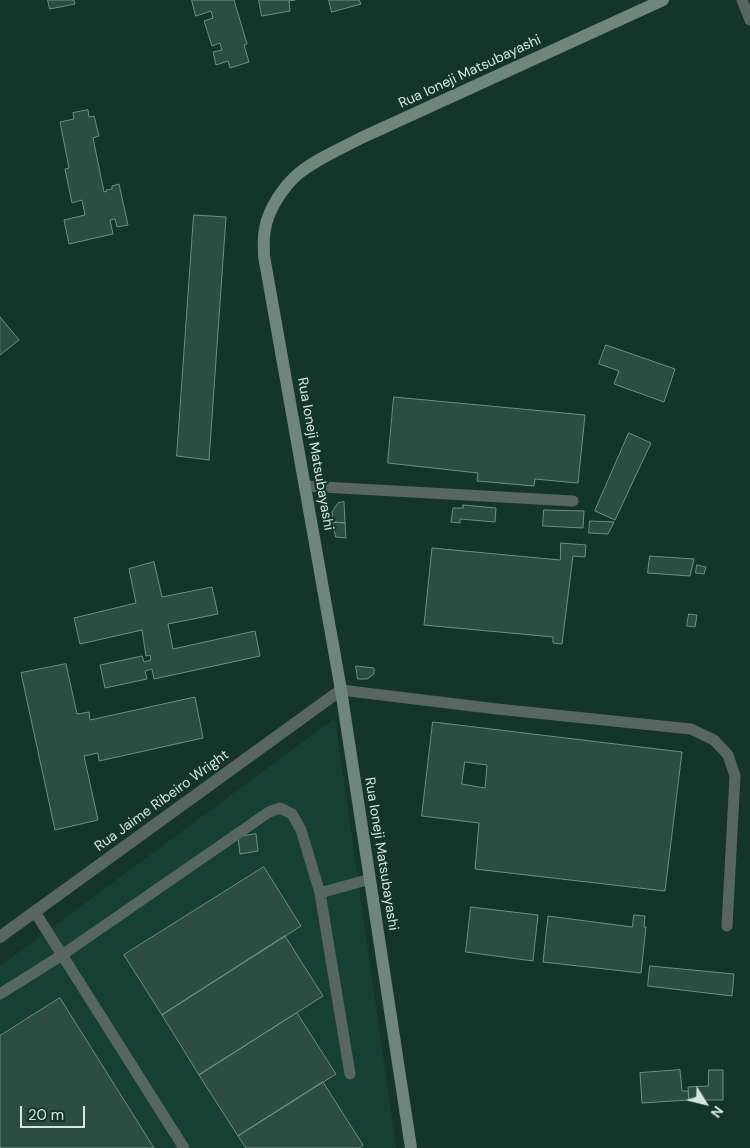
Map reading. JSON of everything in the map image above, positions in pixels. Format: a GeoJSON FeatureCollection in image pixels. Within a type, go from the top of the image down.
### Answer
{"type":"FeatureCollection","features":[{"type":"Feature","properties":{"kind":"main road","name":"Rua Ioneji Matsubayashi"},"geometry":{"type":"LineString","coordinates":[[411,1148],[341,690],[264,256],[264,230],[277,198],[297,174],[319,160],[361,138],[663,0]]}},
{"type":"Feature","properties":{"kind":"street","name":"Rua Jaime Ribeiro Wright"},"geometry":{"type":"LineString","coordinates":[[0,937],[341,690]]}},
{"type":"Feature","properties":{"kind":"lane"},"geometry":{"type":"LineString","coordinates":[[742,0],[750,20]]}},
{"type":"Feature","properties":{"kind":"lane"},"geometry":{"type":"LineString","coordinates":[[305,486],[573,501]]}},
{"type":"Feature","properties":{"kind":"lane"},"geometry":{"type":"LineString","coordinates":[[341,690],[497,709],[691,729],[714,740],[728,755],[736,776],[727,926]]}},
{"type":"Feature","properties":{"kind":"lane"},"geometry":{"type":"LineString","coordinates":[[0,994],[62,955],[269,812],[280,808],[292,814],[301,830],[320,893],[350,1074]]}},
{"type":"Feature","properties":{"kind":"lane"},"geometry":{"type":"LineString","coordinates":[[320,893],[370,880]]}},
{"type":"Feature","properties":{"kind":"lane"},"geometry":{"type":"LineString","coordinates":[[35,912],[184,1148]]}},
{"type":"Feature","properties":{"kind":"shaded area"},"geometry":{"type":"Polygon","coordinates":[[[335,718],[396,1148],[0,1148],[0,966],[335,718]]]}},
{"type":"Feature","properties":{"kind":"building"},"geometry":{"type":"Polygon","coordinates":[[[48,0],[74,0],[75,4],[50,9],[48,0]]]}},
{"type":"Feature","properties":{"kind":"building"},"geometry":{"type":"Polygon","coordinates":[[[192,0],[234,0],[247,44],[244,45],[249,62],[230,68],[228,61],[216,65],[213,52],[222,50],[220,43],[212,46],[204,21],[213,18],[211,11],[196,16],[192,0]]]}},
{"type":"Feature","properties":{"kind":"building"},"geometry":{"type":"Polygon","coordinates":[[[259,0],[295,0],[289,1],[290,11],[262,16],[259,0]]]}},
{"type":"Feature","properties":{"kind":"building"},"geometry":{"type":"Polygon","coordinates":[[[329,0],[359,0],[361,4],[332,12],[329,0]]]}},
{"type":"Feature","properties":{"kind":"building"},"geometry":{"type":"Polygon","coordinates":[[[88,110],[89,117],[94,116],[99,136],[93,138],[104,192],[112,189],[112,186],[119,184],[128,225],[117,227],[115,219],[110,220],[113,234],[69,244],[64,220],[85,215],[82,200],[72,203],[65,169],[69,168],[60,122],[74,119],[73,113],[88,110]]]}},
{"type":"Feature","properties":{"kind":"building"},"geometry":{"type":"Polygon","coordinates":[[[194,215],[226,217],[209,460],[177,456],[194,215]]]}},
{"type":"Feature","properties":{"kind":"building"},"geometry":{"type":"Polygon","coordinates":[[[0,317],[19,340],[0,355],[0,317]]]}},
{"type":"Feature","properties":{"kind":"building"},"geometry":{"type":"Polygon","coordinates":[[[606,345],[675,369],[664,402],[614,384],[619,371],[599,364],[606,345]]]}},
{"type":"Feature","properties":{"kind":"building"},"geometry":{"type":"Polygon","coordinates":[[[394,397],[585,415],[578,483],[535,479],[534,486],[477,481],[478,473],[388,463],[394,397]]]}},
{"type":"Feature","properties":{"kind":"building"},"geometry":{"type":"Polygon","coordinates":[[[629,433],[651,443],[615,520],[595,511],[629,433]]]}},
{"type":"Feature","properties":{"kind":"building"},"geometry":{"type":"Polygon","coordinates":[[[344,502],[345,523],[333,522],[332,512],[338,503],[344,502]]]}},
{"type":"Feature","properties":{"kind":"building"},"geometry":{"type":"Polygon","coordinates":[[[463,505],[496,508],[495,522],[460,519],[460,523],[451,522],[453,508],[463,508],[463,505]]]}},
{"type":"Feature","properties":{"kind":"building"},"geometry":{"type":"Polygon","coordinates":[[[544,510],[584,511],[583,528],[543,526],[544,510]]]}},
{"type":"Feature","properties":{"kind":"building"},"geometry":{"type":"Polygon","coordinates":[[[590,521],[614,522],[608,534],[589,533],[590,521]]]}},
{"type":"Feature","properties":{"kind":"building"},"geometry":{"type":"Polygon","coordinates":[[[333,522],[345,523],[346,538],[336,537],[333,522]]]}},
{"type":"Feature","properties":{"kind":"building"},"geometry":{"type":"Polygon","coordinates":[[[561,543],[586,545],[585,557],[573,556],[562,644],[553,643],[553,637],[424,625],[432,548],[560,560],[561,543]]]}},
{"type":"Feature","properties":{"kind":"building"},"geometry":{"type":"Polygon","coordinates":[[[650,556],[694,559],[690,576],[648,573],[650,556]]]}},
{"type":"Feature","properties":{"kind":"building"},"geometry":{"type":"Polygon","coordinates":[[[154,562],[162,597],[212,587],[218,614],[168,624],[173,649],[255,631],[260,656],[154,679],[152,669],[145,671],[147,679],[105,688],[100,665],[142,656],[144,662],[151,660],[150,655],[146,656],[142,630],[80,644],[74,618],[136,603],[129,569],[154,562]]]}},
{"type":"Feature","properties":{"kind":"building"},"geometry":{"type":"Polygon","coordinates":[[[697,565],[706,567],[704,574],[696,573],[697,565]]]}},
{"type":"Feature","properties":{"kind":"building"},"geometry":{"type":"Polygon","coordinates":[[[689,614],[697,615],[695,627],[687,626],[689,614]]]}},
{"type":"Feature","properties":{"kind":"building"},"geometry":{"type":"Polygon","coordinates":[[[66,664],[77,714],[89,712],[90,720],[195,697],[203,738],[99,761],[98,753],[84,756],[98,820],[55,830],[21,673],[66,664]]]}},
{"type":"Feature","properties":{"kind":"building"},"geometry":{"type":"Polygon","coordinates":[[[356,666],[374,668],[374,674],[367,679],[358,679],[356,666]]]}},
{"type":"Feature","properties":{"kind":"building"},"geometry":{"type":"Polygon","coordinates":[[[433,722],[682,752],[665,891],[475,869],[479,823],[422,816],[433,722]],[[465,762],[462,784],[485,788],[487,765],[465,762]]]}},
{"type":"Feature","properties":{"kind":"building"},"geometry":{"type":"Polygon","coordinates":[[[256,834],[258,851],[240,854],[238,837],[256,834]]]}},
{"type":"Feature","properties":{"kind":"building"},"geometry":{"type":"Polygon","coordinates":[[[264,867],[301,926],[162,1015],[124,955],[264,867]]]}},
{"type":"Feature","properties":{"kind":"building"},"geometry":{"type":"Polygon","coordinates":[[[471,907],[538,915],[533,961],[466,952],[471,907]]]}},
{"type":"Feature","properties":{"kind":"building"},"geometry":{"type":"Polygon","coordinates":[[[634,915],[645,916],[644,927],[646,927],[641,973],[543,962],[548,916],[632,927],[634,915]]]}},
{"type":"Feature","properties":{"kind":"building"},"geometry":{"type":"Polygon","coordinates":[[[285,936],[323,996],[199,1075],[162,1015],[285,936]]]}},
{"type":"Feature","properties":{"kind":"building"},"geometry":{"type":"Polygon","coordinates":[[[650,966],[734,974],[732,996],[648,986],[650,966]]]}},
{"type":"Feature","properties":{"kind":"building"},"geometry":{"type":"Polygon","coordinates":[[[60,998],[154,1148],[0,1148],[0,1036],[60,998]]]}},
{"type":"Feature","properties":{"kind":"building"},"geometry":{"type":"Polygon","coordinates":[[[297,1013],[336,1074],[238,1136],[199,1075],[297,1013]]]}},
{"type":"Feature","properties":{"kind":"building"},"geometry":{"type":"Polygon","coordinates":[[[680,1070],[682,1091],[688,1091],[689,1100],[642,1103],[640,1073],[680,1070]]]}},
{"type":"Feature","properties":{"kind":"building"},"geometry":{"type":"Polygon","coordinates":[[[709,1070],[723,1070],[723,1100],[689,1100],[688,1087],[708,1086],[709,1070]]]}},
{"type":"Feature","properties":{"kind":"building"},"geometry":{"type":"Polygon","coordinates":[[[323,1082],[363,1145],[359,1148],[246,1148],[238,1136],[323,1082]]]}}]}
